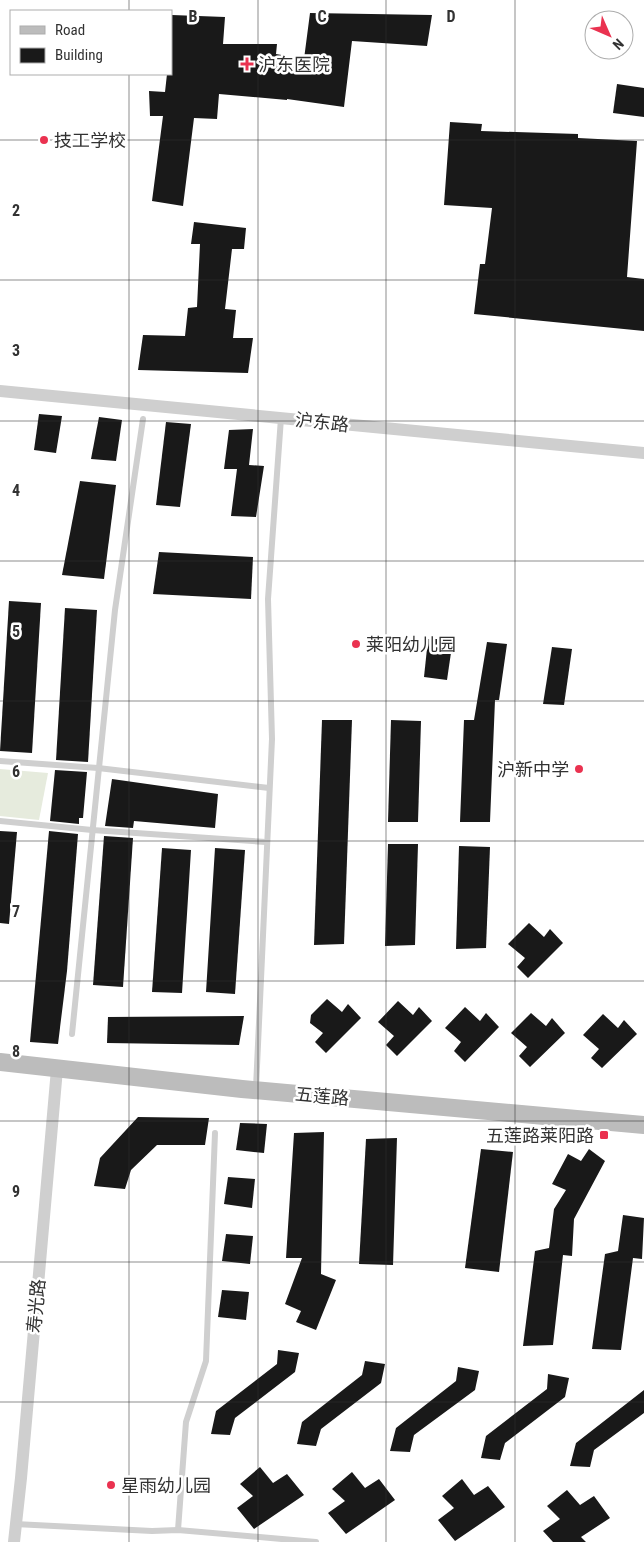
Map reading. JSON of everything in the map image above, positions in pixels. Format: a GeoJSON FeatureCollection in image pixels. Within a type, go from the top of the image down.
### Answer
{"type":"FeatureCollection","features":[{"type":"Feature","properties":{"kind":"street","name":"沪东路"},"geometry":{"type":"LineString","coordinates":[[0,391],[644,453]]}},
{"type":"Feature","properties":{"kind":"street","name":"五莲路"},"geometry":{"type":"LineString","coordinates":[[0,1062],[256,1090],[644,1124]]}},
{"type":"Feature","properties":{"kind":"street","name":"寿光路"},"geometry":{"type":"LineString","coordinates":[[14,1542],[57,1069]]}},
{"type":"Feature","properties":{"kind":"lane"},"geometry":{"type":"LineString","coordinates":[[72,1034],[115,610],[143,418]]}},
{"type":"Feature","properties":{"kind":"lane"},"geometry":{"type":"LineString","coordinates":[[256,1090],[272,740],[268,599],[281,418]]}},
{"type":"Feature","properties":{"kind":"lane"},"geometry":{"type":"LineString","coordinates":[[0,761],[98,768],[269,788]]}},
{"type":"Feature","properties":{"kind":"lane"},"geometry":{"type":"LineString","coordinates":[[0,821],[92,830],[266,842]]}},
{"type":"Feature","properties":{"kind":"lane"},"geometry":{"type":"LineString","coordinates":[[178,1530],[186,1422],[206,1361],[214,1133]]}},
{"type":"Feature","properties":{"kind":"lane"},"geometry":{"type":"LineString","coordinates":[[15,1524],[152,1531],[178,1530],[316,1542]]}},
{"type":"Feature","properties":{"kind":"shaded area"},"geometry":{"type":"Polygon","coordinates":[[[0,769],[48,773],[39,820],[0,816],[0,769]]]}},
{"type":"Feature","properties":{"kind":"building"},"geometry":{"type":"Polygon","coordinates":[[[310,13],[432,15],[427,46],[352,41],[344,107],[287,99],[219,94],[217,119],[194,118],[183,206],[152,201],[163,116],[150,116],[149,91],[165,92],[167,75],[172,75],[172,15],[225,17],[223,44],[277,44],[276,54],[304,59],[310,13]]]}},
{"type":"Feature","properties":{"kind":"building"},"geometry":{"type":"Polygon","coordinates":[[[617,84],[644,88],[644,117],[613,113],[617,84]]]}},
{"type":"Feature","properties":{"kind":"building"},"geometry":{"type":"Polygon","coordinates":[[[450,122],[482,124],[481,131],[578,134],[578,138],[637,141],[627,277],[644,279],[644,331],[474,314],[480,264],[485,264],[492,208],[444,205],[450,122]]]}},
{"type":"Feature","properties":{"kind":"building"},"geometry":{"type":"Polygon","coordinates":[[[194,222],[246,228],[244,249],[232,249],[225,309],[236,310],[233,338],[253,338],[248,373],[138,370],[143,335],[185,336],[188,308],[197,307],[200,244],[191,244],[194,222]]]}},
{"type":"Feature","properties":{"kind":"building"},"geometry":{"type":"Polygon","coordinates":[[[39,414],[62,416],[56,453],[34,450],[39,414]]]}},
{"type":"Feature","properties":{"kind":"building"},"geometry":{"type":"Polygon","coordinates":[[[99,417],[122,420],[116,461],[91,459],[99,417]]]}},
{"type":"Feature","properties":{"kind":"building"},"geometry":{"type":"Polygon","coordinates":[[[166,422],[191,424],[180,507],[156,505],[166,422]]]}},
{"type":"Feature","properties":{"kind":"building"},"geometry":{"type":"Polygon","coordinates":[[[253,429],[249,465],[264,466],[256,517],[231,516],[237,469],[224,469],[229,430],[253,429]]]}},
{"type":"Feature","properties":{"kind":"building"},"geometry":{"type":"Polygon","coordinates":[[[80,481],[116,485],[104,579],[62,575],[80,481]]]}},
{"type":"Feature","properties":{"kind":"building"},"geometry":{"type":"Polygon","coordinates":[[[159,552],[253,557],[251,599],[153,594],[159,552]]]}},
{"type":"Feature","properties":{"kind":"building"},"geometry":{"type":"Polygon","coordinates":[[[9,601],[41,603],[32,753],[0,751],[9,601]]]}},
{"type":"Feature","properties":{"kind":"building"},"geometry":{"type":"Polygon","coordinates":[[[65,608],[97,610],[88,762],[56,760],[65,608]]]}},
{"type":"Feature","properties":{"kind":"building"},"geometry":{"type":"Polygon","coordinates":[[[428,639],[453,639],[447,680],[424,677],[428,639]]]}},
{"type":"Feature","properties":{"kind":"building"},"geometry":{"type":"Polygon","coordinates":[[[487,642],[507,644],[499,700],[495,700],[490,822],[460,822],[464,720],[474,720],[487,642]]]}},
{"type":"Feature","properties":{"kind":"building"},"geometry":{"type":"Polygon","coordinates":[[[552,647],[572,649],[564,705],[543,704],[552,647]]]}},
{"type":"Feature","properties":{"kind":"building"},"geometry":{"type":"Polygon","coordinates":[[[322,720],[352,720],[344,944],[314,945],[322,720]]]}},
{"type":"Feature","properties":{"kind":"building"},"geometry":{"type":"Polygon","coordinates":[[[391,720],[421,721],[418,822],[388,822],[391,720]]]}},
{"type":"Feature","properties":{"kind":"building"},"geometry":{"type":"Polygon","coordinates":[[[55,770],[87,772],[83,818],[79,818],[79,824],[50,821],[55,770]]]}},
{"type":"Feature","properties":{"kind":"building"},"geometry":{"type":"Polygon","coordinates":[[[112,779],[218,794],[215,828],[134,821],[133,828],[105,826],[112,779]]]}},
{"type":"Feature","properties":{"kind":"building"},"geometry":{"type":"Polygon","coordinates":[[[0,831],[17,832],[9,924],[0,923],[0,831]]]}},
{"type":"Feature","properties":{"kind":"building"},"geometry":{"type":"Polygon","coordinates":[[[49,831],[78,834],[67,971],[58,1044],[30,1042],[49,831]]]}},
{"type":"Feature","properties":{"kind":"building"},"geometry":{"type":"Polygon","coordinates":[[[104,836],[133,838],[123,987],[93,985],[104,836]]]}},
{"type":"Feature","properties":{"kind":"building"},"geometry":{"type":"Polygon","coordinates":[[[388,844],[418,844],[415,945],[385,946],[388,844]]]}},
{"type":"Feature","properties":{"kind":"building"},"geometry":{"type":"Polygon","coordinates":[[[459,846],[490,847],[486,948],[456,949],[459,846]]]}},
{"type":"Feature","properties":{"kind":"building"},"geometry":{"type":"Polygon","coordinates":[[[162,848],[191,850],[182,993],[152,992],[162,848]]]}},
{"type":"Feature","properties":{"kind":"building"},"geometry":{"type":"Polygon","coordinates":[[[215,848],[245,850],[235,994],[206,992],[215,848]]]}},
{"type":"Feature","properties":{"kind":"building"},"geometry":{"type":"Polygon","coordinates":[[[529,923],[544,937],[550,929],[563,943],[528,978],[517,967],[525,958],[508,944],[529,923]]]}},
{"type":"Feature","properties":{"kind":"building"},"geometry":{"type":"Polygon","coordinates":[[[327,999],[342,1012],[348,1004],[361,1018],[326,1053],[315,1042],[323,1033],[310,1023],[311,1015],[327,999]]]}},
{"type":"Feature","properties":{"kind":"building"},"geometry":{"type":"Polygon","coordinates":[[[398,1001],[413,1015],[419,1007],[432,1021],[397,1056],[386,1045],[394,1036],[378,1022],[398,1001]]]}},
{"type":"Feature","properties":{"kind":"building"},"geometry":{"type":"Polygon","coordinates":[[[465,1007],[480,1021],[486,1013],[499,1027],[465,1062],[454,1051],[461,1042],[445,1028],[465,1007]]]}},
{"type":"Feature","properties":{"kind":"building"},"geometry":{"type":"Polygon","coordinates":[[[531,1013],[546,1026],[552,1018],[565,1033],[530,1067],[519,1056],[527,1047],[511,1033],[531,1013]]]}},
{"type":"Feature","properties":{"kind":"building"},"geometry":{"type":"Polygon","coordinates":[[[603,1014],[618,1028],[624,1020],[637,1034],[602,1068],[591,1058],[599,1049],[583,1035],[603,1014]]]}},
{"type":"Feature","properties":{"kind":"building"},"geometry":{"type":"Polygon","coordinates":[[[244,1016],[239,1045],[107,1043],[108,1017],[244,1016]]]}},
{"type":"Feature","properties":{"kind":"building"},"geometry":{"type":"Polygon","coordinates":[[[138,1117],[209,1118],[205,1145],[157,1145],[131,1170],[125,1189],[94,1186],[100,1158],[138,1117]]]}},
{"type":"Feature","properties":{"kind":"building"},"geometry":{"type":"Polygon","coordinates":[[[240,1123],[267,1124],[264,1153],[236,1150],[240,1123]]]}},
{"type":"Feature","properties":{"kind":"building"},"geometry":{"type":"Polygon","coordinates":[[[324,1132],[321,1274],[336,1280],[316,1330],[296,1322],[301,1311],[285,1304],[302,1258],[286,1258],[294,1133],[324,1132]]]}},
{"type":"Feature","properties":{"kind":"building"},"geometry":{"type":"Polygon","coordinates":[[[397,1138],[393,1265],[359,1264],[366,1139],[397,1138]]]}},
{"type":"Feature","properties":{"kind":"building"},"geometry":{"type":"Polygon","coordinates":[[[481,1149],[513,1152],[499,1272],[465,1268],[481,1149]]]}},
{"type":"Feature","properties":{"kind":"building"},"geometry":{"type":"Polygon","coordinates":[[[589,1149],[605,1161],[574,1219],[572,1256],[563,1255],[553,1345],[523,1346],[535,1251],[549,1248],[554,1209],[566,1190],[552,1184],[568,1154],[581,1161],[589,1149]]]}},
{"type":"Feature","properties":{"kind":"building"},"geometry":{"type":"Polygon","coordinates":[[[228,1177],[255,1179],[252,1208],[224,1204],[228,1177]]]}},
{"type":"Feature","properties":{"kind":"building"},"geometry":{"type":"Polygon","coordinates":[[[623,1215],[644,1218],[642,1259],[633,1258],[621,1350],[592,1349],[605,1254],[618,1251],[623,1215]]]}},
{"type":"Feature","properties":{"kind":"building"},"geometry":{"type":"Polygon","coordinates":[[[226,1234],[253,1236],[250,1264],[222,1261],[226,1234]]]}},
{"type":"Feature","properties":{"kind":"building"},"geometry":{"type":"Polygon","coordinates":[[[222,1290],[249,1292],[246,1320],[218,1317],[222,1290]]]}},
{"type":"Feature","properties":{"kind":"building"},"geometry":{"type":"Polygon","coordinates":[[[278,1350],[299,1353],[295,1372],[235,1418],[230,1435],[211,1434],[216,1411],[277,1364],[278,1350]]]}},
{"type":"Feature","properties":{"kind":"building"},"geometry":{"type":"Polygon","coordinates":[[[365,1361],[385,1364],[381,1383],[321,1429],[316,1446],[297,1444],[302,1422],[362,1375],[365,1361]]]}},
{"type":"Feature","properties":{"kind":"building"},"geometry":{"type":"Polygon","coordinates":[[[458,1367],[479,1371],[475,1390],[414,1435],[410,1452],[390,1451],[396,1428],[456,1381],[458,1367]]]}},
{"type":"Feature","properties":{"kind":"building"},"geometry":{"type":"Polygon","coordinates":[[[548,1374],[569,1378],[565,1397],[505,1443],[500,1460],[481,1458],[486,1436],[547,1389],[548,1374]]]}},
{"type":"Feature","properties":{"kind":"building"},"geometry":{"type":"Polygon","coordinates":[[[644,1390],[644,1413],[594,1450],[590,1467],[570,1466],[576,1443],[644,1390]]]}},
{"type":"Feature","properties":{"kind":"building"},"geometry":{"type":"Polygon","coordinates":[[[260,1467],[273,1483],[287,1474],[304,1495],[254,1529],[237,1508],[253,1496],[240,1484],[260,1467]]]}},
{"type":"Feature","properties":{"kind":"building"},"geometry":{"type":"Polygon","coordinates":[[[352,1472],[365,1488],[379,1479],[395,1500],[346,1534],[328,1513],[345,1501],[332,1489],[352,1472]]]}},
{"type":"Feature","properties":{"kind":"building"},"geometry":{"type":"Polygon","coordinates":[[[462,1479],[474,1495],[488,1486],[505,1507],[455,1541],[438,1520],[454,1508],[442,1496],[462,1479]]]}},
{"type":"Feature","properties":{"kind":"building"},"geometry":{"type":"Polygon","coordinates":[[[567,1490],[580,1505],[594,1496],[610,1518],[581,1537],[586,1542],[553,1542],[543,1531],[560,1519],[547,1506],[567,1490]]]}},
{"type":"Feature","properties":{"kind":"place","name":"沪东医院"},"geometry":{"type":"Point","coordinates":[247,64]}},
{"type":"Feature","properties":{"kind":"place","name":"技工学校"},"geometry":{"type":"Point","coordinates":[44,140]}},
{"type":"Feature","properties":{"kind":"place","name":"莱阳幼儿园"},"geometry":{"type":"Point","coordinates":[356,644]}},
{"type":"Feature","properties":{"kind":"place","name":"沪新中学"},"geometry":{"type":"Point","coordinates":[579,769]}},
{"type":"Feature","properties":{"kind":"place","name":"五莲路莱阳路"},"geometry":{"type":"Point","coordinates":[604,1135]}},
{"type":"Feature","properties":{"kind":"place","name":"星雨幼儿园"},"geometry":{"type":"Point","coordinates":[111,1485]}}]}
